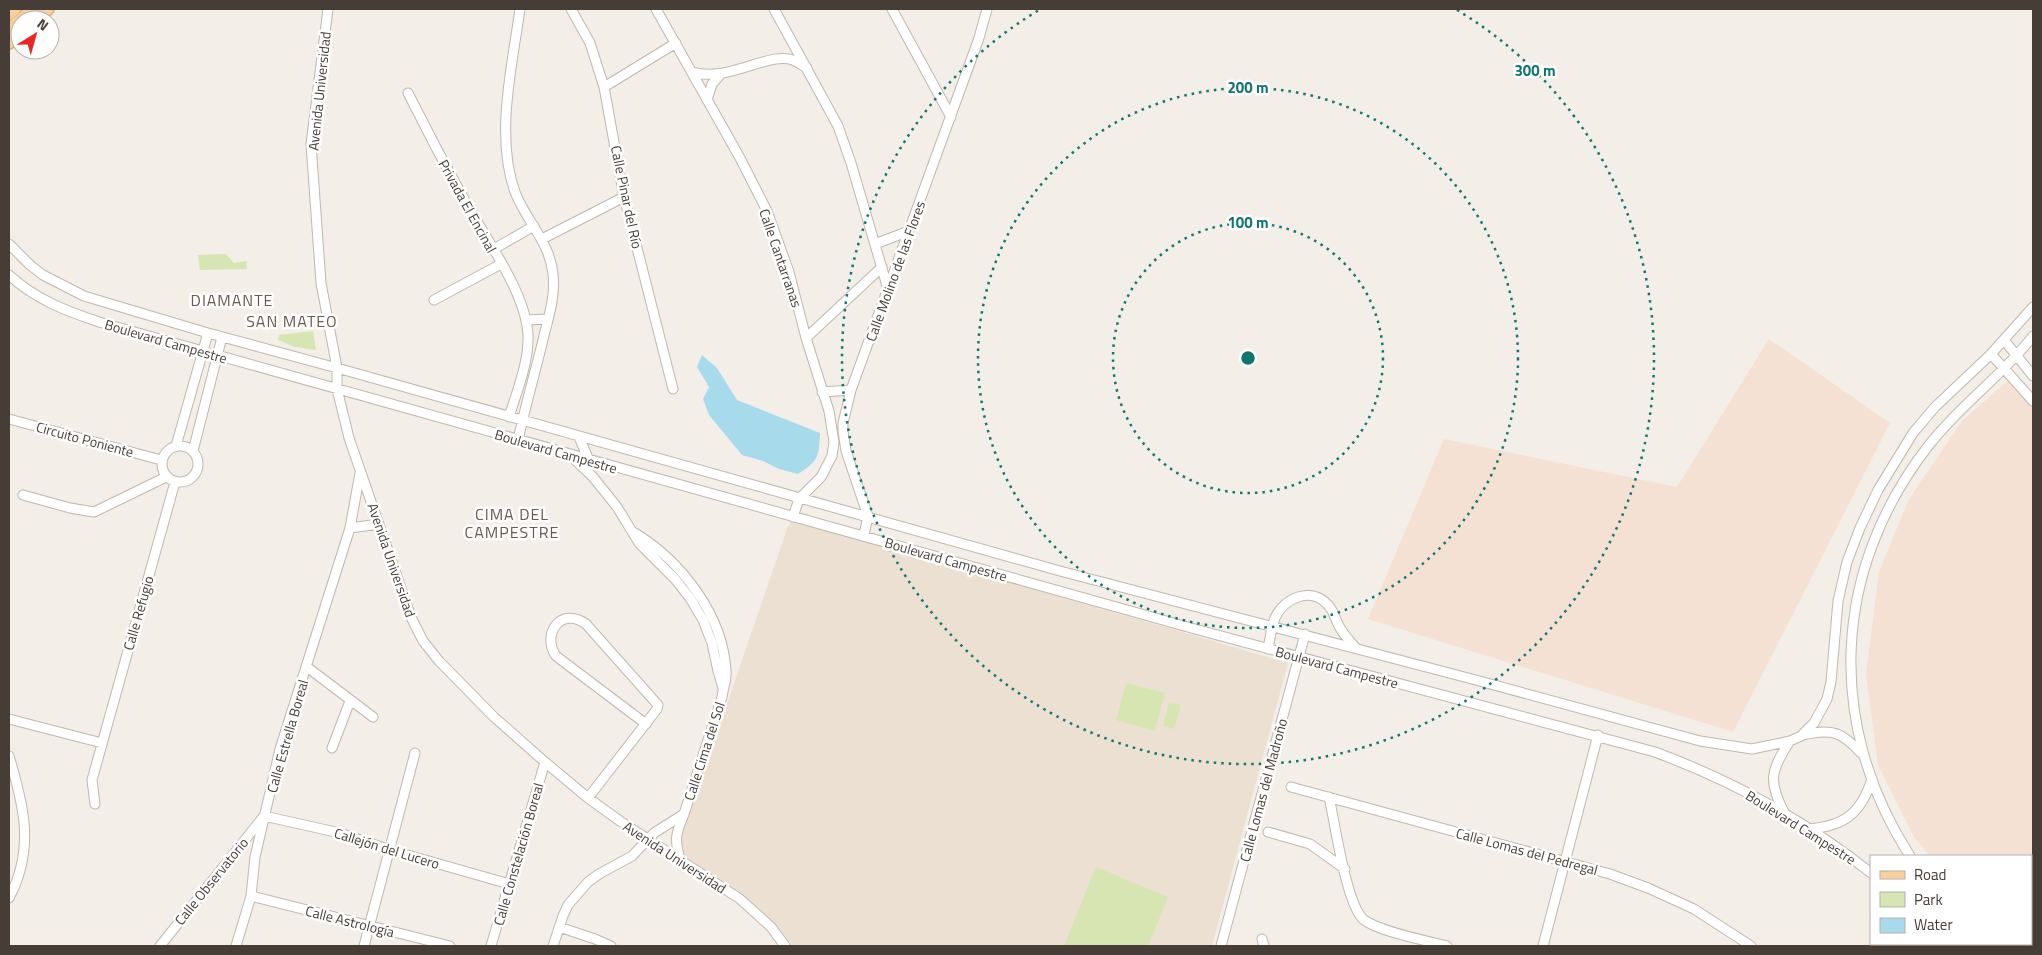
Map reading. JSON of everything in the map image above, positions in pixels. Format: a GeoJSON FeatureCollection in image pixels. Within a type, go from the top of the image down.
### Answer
{"type":"FeatureCollection","features":[{"type":"Feature","properties":{"kind":"main road"},"geometry":{"type":"LineString","coordinates":[[9,14],[14,9]]}},
{"type":"Feature","properties":{"kind":"main road"},"geometry":{"type":"LineString","coordinates":[[9,29],[33,9]]}},
{"type":"Feature","properties":{"kind":"street","name":"Avenida Universidad"},"geometry":{"type":"LineString","coordinates":[[328,9],[312,127],[321,283],[338,368],[337,388],[349,438],[410,617],[424,641],[439,661],[494,717],[545,762],[588,798],[759,914],[785,946]]}},
{"type":"Feature","properties":{"kind":"street"},"geometry":{"type":"LineString","coordinates":[[518,440],[548,319],[554,286],[548,251],[516,193],[507,165],[505,144],[508,99],[520,9]]}},
{"type":"Feature","properties":{"kind":"street","name":"Calle Pinar del Río"},"geometry":{"type":"LineString","coordinates":[[571,9],[590,42],[604,87],[624,197],[673,389]]}},
{"type":"Feature","properties":{"kind":"street","name":"Calle Cantarranas"},"geometry":{"type":"LineString","coordinates":[[656,9],[740,158],[777,235],[822,392],[833,433],[832,456],[821,477],[799,499],[793,517]]}},
{"type":"Feature","properties":{"kind":"street"},"geometry":{"type":"LineString","coordinates":[[774,9],[838,126],[888,289]]}},
{"type":"Feature","properties":{"kind":"street"},"geometry":{"type":"LineString","coordinates":[[892,9],[951,117]]}},
{"type":"Feature","properties":{"kind":"street","name":"Calle Molino de las Flores"},"geometry":{"type":"LineString","coordinates":[[864,535],[868,516],[844,439],[843,423],[851,390],[951,117],[979,38],[987,9]]}},
{"type":"Feature","properties":{"kind":"street"},"geometry":{"type":"LineString","coordinates":[[604,87],[676,43]]}},
{"type":"Feature","properties":{"kind":"street"},"geometry":{"type":"LineString","coordinates":[[692,72],[706,76],[720,75],[782,58],[794,60],[808,69]]}},
{"type":"Feature","properties":{"kind":"street"},"geometry":{"type":"LineString","coordinates":[[708,100],[712,84],[720,75]]}},
{"type":"Feature","properties":{"kind":"street","name":"Privada El Encinal"},"geometry":{"type":"LineString","coordinates":[[408,93],[492,250],[514,287],[526,320],[527,350],[509,417]]}},
{"type":"Feature","properties":{"kind":"street"},"geometry":{"type":"LineString","coordinates":[[542,239],[624,197]]}},
{"type":"Feature","properties":{"kind":"street"},"geometry":{"type":"LineString","coordinates":[[492,250],[534,226]]}},
{"type":"Feature","properties":{"kind":"street"},"geometry":{"type":"LineString","coordinates":[[875,244],[909,231]]}},
{"type":"Feature","properties":{"kind":"street","name":"Boulevard Campestre"},"geometry":{"type":"LineString","coordinates":[[9,244],[43,275],[84,296],[208,334],[338,368],[799,499],[868,516],[905,529],[1305,634],[1718,746],[1752,749],[1790,741]]}},
{"type":"Feature","properties":{"kind":"street"},"geometry":{"type":"LineString","coordinates":[[434,300],[501,264]]}},
{"type":"Feature","properties":{"kind":"street"},"geometry":{"type":"LineString","coordinates":[[806,338],[882,267]]}},
{"type":"Feature","properties":{"kind":"street","name":"Boulevard Campestre"},"geometry":{"type":"LineString","coordinates":[[9,275],[38,298],[64,310],[203,352],[337,388],[570,456],[864,535],[1268,649],[1655,752],[1694,767],[1785,814],[1870,871]]}},
{"type":"Feature","properties":{"kind":"street"},"geometry":{"type":"LineString","coordinates":[[1801,736],[1814,723],[1827,699],[1834,656],[1838,601],[1856,536],[1878,490],[1913,433],[1924,420],[1947,395],[1991,354],[2033,307]]}},
{"type":"Feature","properties":{"kind":"street"},"geometry":{"type":"LineString","coordinates":[[526,320],[548,319]]}},
{"type":"Feature","properties":{"kind":"street"},"geometry":{"type":"LineString","coordinates":[[176,446],[208,334]]}},
{"type":"Feature","properties":{"kind":"street"},"geometry":{"type":"LineString","coordinates":[[1909,855],[1894,831],[1863,756],[1853,709],[1851,638],[1863,568],[1875,535],[1892,500],[1928,445],[1955,415],[2004,369],[2033,336]]}},
{"type":"Feature","properties":{"kind":"street"},"geometry":{"type":"LineString","coordinates":[[193,451],[185,447],[176,446],[167,451],[161,460],[162,472],[166,477],[175,482],[188,481],[197,471],[198,464],[193,451],[193,443],[222,337]]}},
{"type":"Feature","properties":{"kind":"street"},"geometry":{"type":"LineString","coordinates":[[2004,340],[2033,376]]}},
{"type":"Feature","properties":{"kind":"street"},"geometry":{"type":"LineString","coordinates":[[1991,354],[2033,401]]}},
{"type":"Feature","properties":{"kind":"street"},"geometry":{"type":"LineString","coordinates":[[822,392],[851,390]]}},
{"type":"Feature","properties":{"kind":"street","name":"Circuito Poniente"},"geometry":{"type":"LineString","coordinates":[[9,419],[161,460]]}},
{"type":"Feature","properties":{"kind":"street","name":"Calle Cima del Sol"},"geometry":{"type":"LineString","coordinates":[[579,436],[590,461],[593,477]]}},
{"type":"Feature","properties":{"kind":"street","name":"Calle Cima del Sol"},"geometry":{"type":"LineString","coordinates":[[570,456],[593,477],[634,534],[644,539],[681,572],[698,592],[710,613],[721,640],[726,679],[719,709],[677,830],[675,843],[680,859]]}},
{"type":"Feature","properties":{"kind":"street","name":"Calle Estrella Boreal"},"geometry":{"type":"LineString","coordinates":[[236,946],[251,896],[255,857],[280,749],[350,528],[360,471]]}},
{"type":"Feature","properties":{"kind":"street"},"geometry":{"type":"LineString","coordinates":[[23,495],[70,508],[94,512],[166,477]]}},
{"type":"Feature","properties":{"kind":"street","name":"Calle Refugio"},"geometry":{"type":"LineString","coordinates":[[95,804],[92,780],[175,482]]}},
{"type":"Feature","properties":{"kind":"street"},"geometry":{"type":"LineString","coordinates":[[350,528],[379,524]]}},
{"type":"Feature","properties":{"kind":"street"},"geometry":{"type":"LineString","coordinates":[[1268,649],[1272,626],[1278,613],[1290,600],[1304,595],[1315,596],[1329,605],[1339,627],[1355,648]]}},
{"type":"Feature","properties":{"kind":"street"},"geometry":{"type":"LineString","coordinates":[[588,798],[646,724],[657,709],[657,702],[586,624],[574,617],[561,620],[552,632],[550,643],[551,649],[556,656],[646,724]]}},
{"type":"Feature","properties":{"kind":"street","name":"Calle Lomas del Madroño"},"geometry":{"type":"LineString","coordinates":[[1221,946],[1305,634]]}},
{"type":"Feature","properties":{"kind":"street"},"geometry":{"type":"LineString","coordinates":[[307,667],[373,717]]}},
{"type":"Feature","properties":{"kind":"street"},"geometry":{"type":"LineString","coordinates":[[332,748],[350,701]]}},
{"type":"Feature","properties":{"kind":"street"},"geometry":{"type":"LineString","coordinates":[[9,719],[102,743]]}},
{"type":"Feature","properties":{"kind":"street"},"geometry":{"type":"LineString","coordinates":[[1785,814],[1775,795],[1774,774],[1781,755],[1790,741],[1801,736],[1829,730],[1846,738],[1863,756]]}},
{"type":"Feature","properties":{"kind":"street"},"geometry":{"type":"LineString","coordinates":[[1543,946],[1598,736]]}},
{"type":"Feature","properties":{"kind":"street"},"geometry":{"type":"LineString","coordinates":[[364,946],[415,753]]}},
{"type":"Feature","properties":{"kind":"street"},"geometry":{"type":"LineString","coordinates":[[9,756],[21,796],[25,821],[23,861],[9,898]]}},
{"type":"Feature","properties":{"kind":"street","name":"Calle Constelación Boreal"},"geometry":{"type":"LineString","coordinates":[[491,946],[545,762]]}},
{"type":"Feature","properties":{"kind":"street"},"geometry":{"type":"LineString","coordinates":[[1809,829],[1822,828],[1848,818],[1859,809],[1866,797],[1872,779]]}},
{"type":"Feature","properties":{"kind":"street","name":"Calle Lomas del Pedregal"},"geometry":{"type":"LineString","coordinates":[[1291,787],[1610,874],[1648,888],[1694,909],[1750,946]]}},
{"type":"Feature","properties":{"kind":"street"},"geometry":{"type":"LineString","coordinates":[[1330,797],[1344,869],[1357,912],[1372,924],[1437,945],[1447,946]]}},
{"type":"Feature","properties":{"kind":"street","name":"Calle Cima del Sol"},"geometry":{"type":"LineString","coordinates":[[553,946],[568,905],[588,882],[632,856],[664,825],[684,814]]}},
{"type":"Feature","properties":{"kind":"street","name":"Callejón del Lucero"},"geometry":{"type":"LineString","coordinates":[[264,816],[340,833],[390,850],[509,884]]}},
{"type":"Feature","properties":{"kind":"street","name":"Calle Observatorio"},"geometry":{"type":"LineString","coordinates":[[160,946],[264,816]]}},
{"type":"Feature","properties":{"kind":"street"},"geometry":{"type":"LineString","coordinates":[[1268,832],[1310,844],[1344,869]]}},
{"type":"Feature","properties":{"kind":"street","name":"Calle Astrología"},"geometry":{"type":"LineString","coordinates":[[251,896],[450,946]]}},
{"type":"Feature","properties":{"kind":"street"},"geometry":{"type":"LineString","coordinates":[[559,927],[611,946]]}},
{"type":"Feature","properties":{"kind":"shaded area"},"geometry":{"type":"Polygon","coordinates":[[[1769,339],[1890,423],[1733,732],[1368,619],[1444,439],[1677,487],[1769,339]]]}},
{"type":"Feature","properties":{"kind":"shaded area"},"geometry":{"type":"Polygon","coordinates":[[[2010,379],[2033,406],[2032,881],[2032,855],[1929,855],[1914,837],[1878,765],[1866,674],[1879,572],[1909,499],[1962,421],[2010,379]]]}},
{"type":"Feature","properties":{"kind":"shaded area"},"geometry":{"type":"Polygon","coordinates":[[[793,519],[1288,663],[1212,946],[789,946],[760,915],[677,850],[787,529],[793,519]]]}},
{"type":"Feature","properties":{"kind":"green space"},"geometry":{"type":"Polygon","coordinates":[[[226,254],[234,263],[246,261],[247,269],[200,270],[198,255],[226,254]]]}},
{"type":"Feature","properties":{"kind":"green space"},"geometry":{"type":"Polygon","coordinates":[[[313,331],[316,350],[295,347],[278,340],[279,335],[313,331]]]}},
{"type":"Feature","properties":{"kind":"green space"},"geometry":{"type":"Polygon","coordinates":[[[1126,683],[1165,693],[1155,731],[1116,720],[1126,683]]]}},
{"type":"Feature","properties":{"kind":"green space"},"geometry":{"type":"Polygon","coordinates":[[[1169,702],[1181,705],[1174,729],[1163,726],[1169,702]]]}},
{"type":"Feature","properties":{"kind":"green space"},"geometry":{"type":"Polygon","coordinates":[[[1096,867],[1168,897],[1148,946],[1064,946],[1096,867]]]}},
{"type":"Feature","properties":{"kind":"water"},"geometry":{"type":"Polygon","coordinates":[[[702,355],[717,368],[737,400],[820,433],[818,453],[814,461],[798,474],[742,455],[709,415],[703,399],[709,387],[697,367],[702,355]]]}},
{"type":"Feature","properties":{"kind":"district","name":"DIAMANTE"},"geometry":{"type":"Point","coordinates":[232,300]}},
{"type":"Feature","properties":{"kind":"district","name":"SAN MATEO"},"geometry":{"type":"Point","coordinates":[292,321]}},
{"type":"Feature","properties":{"kind":"district","name":"CIMA DEL CAMPESTRE"},"geometry":{"type":"Point","coordinates":[512,523]}}]}
